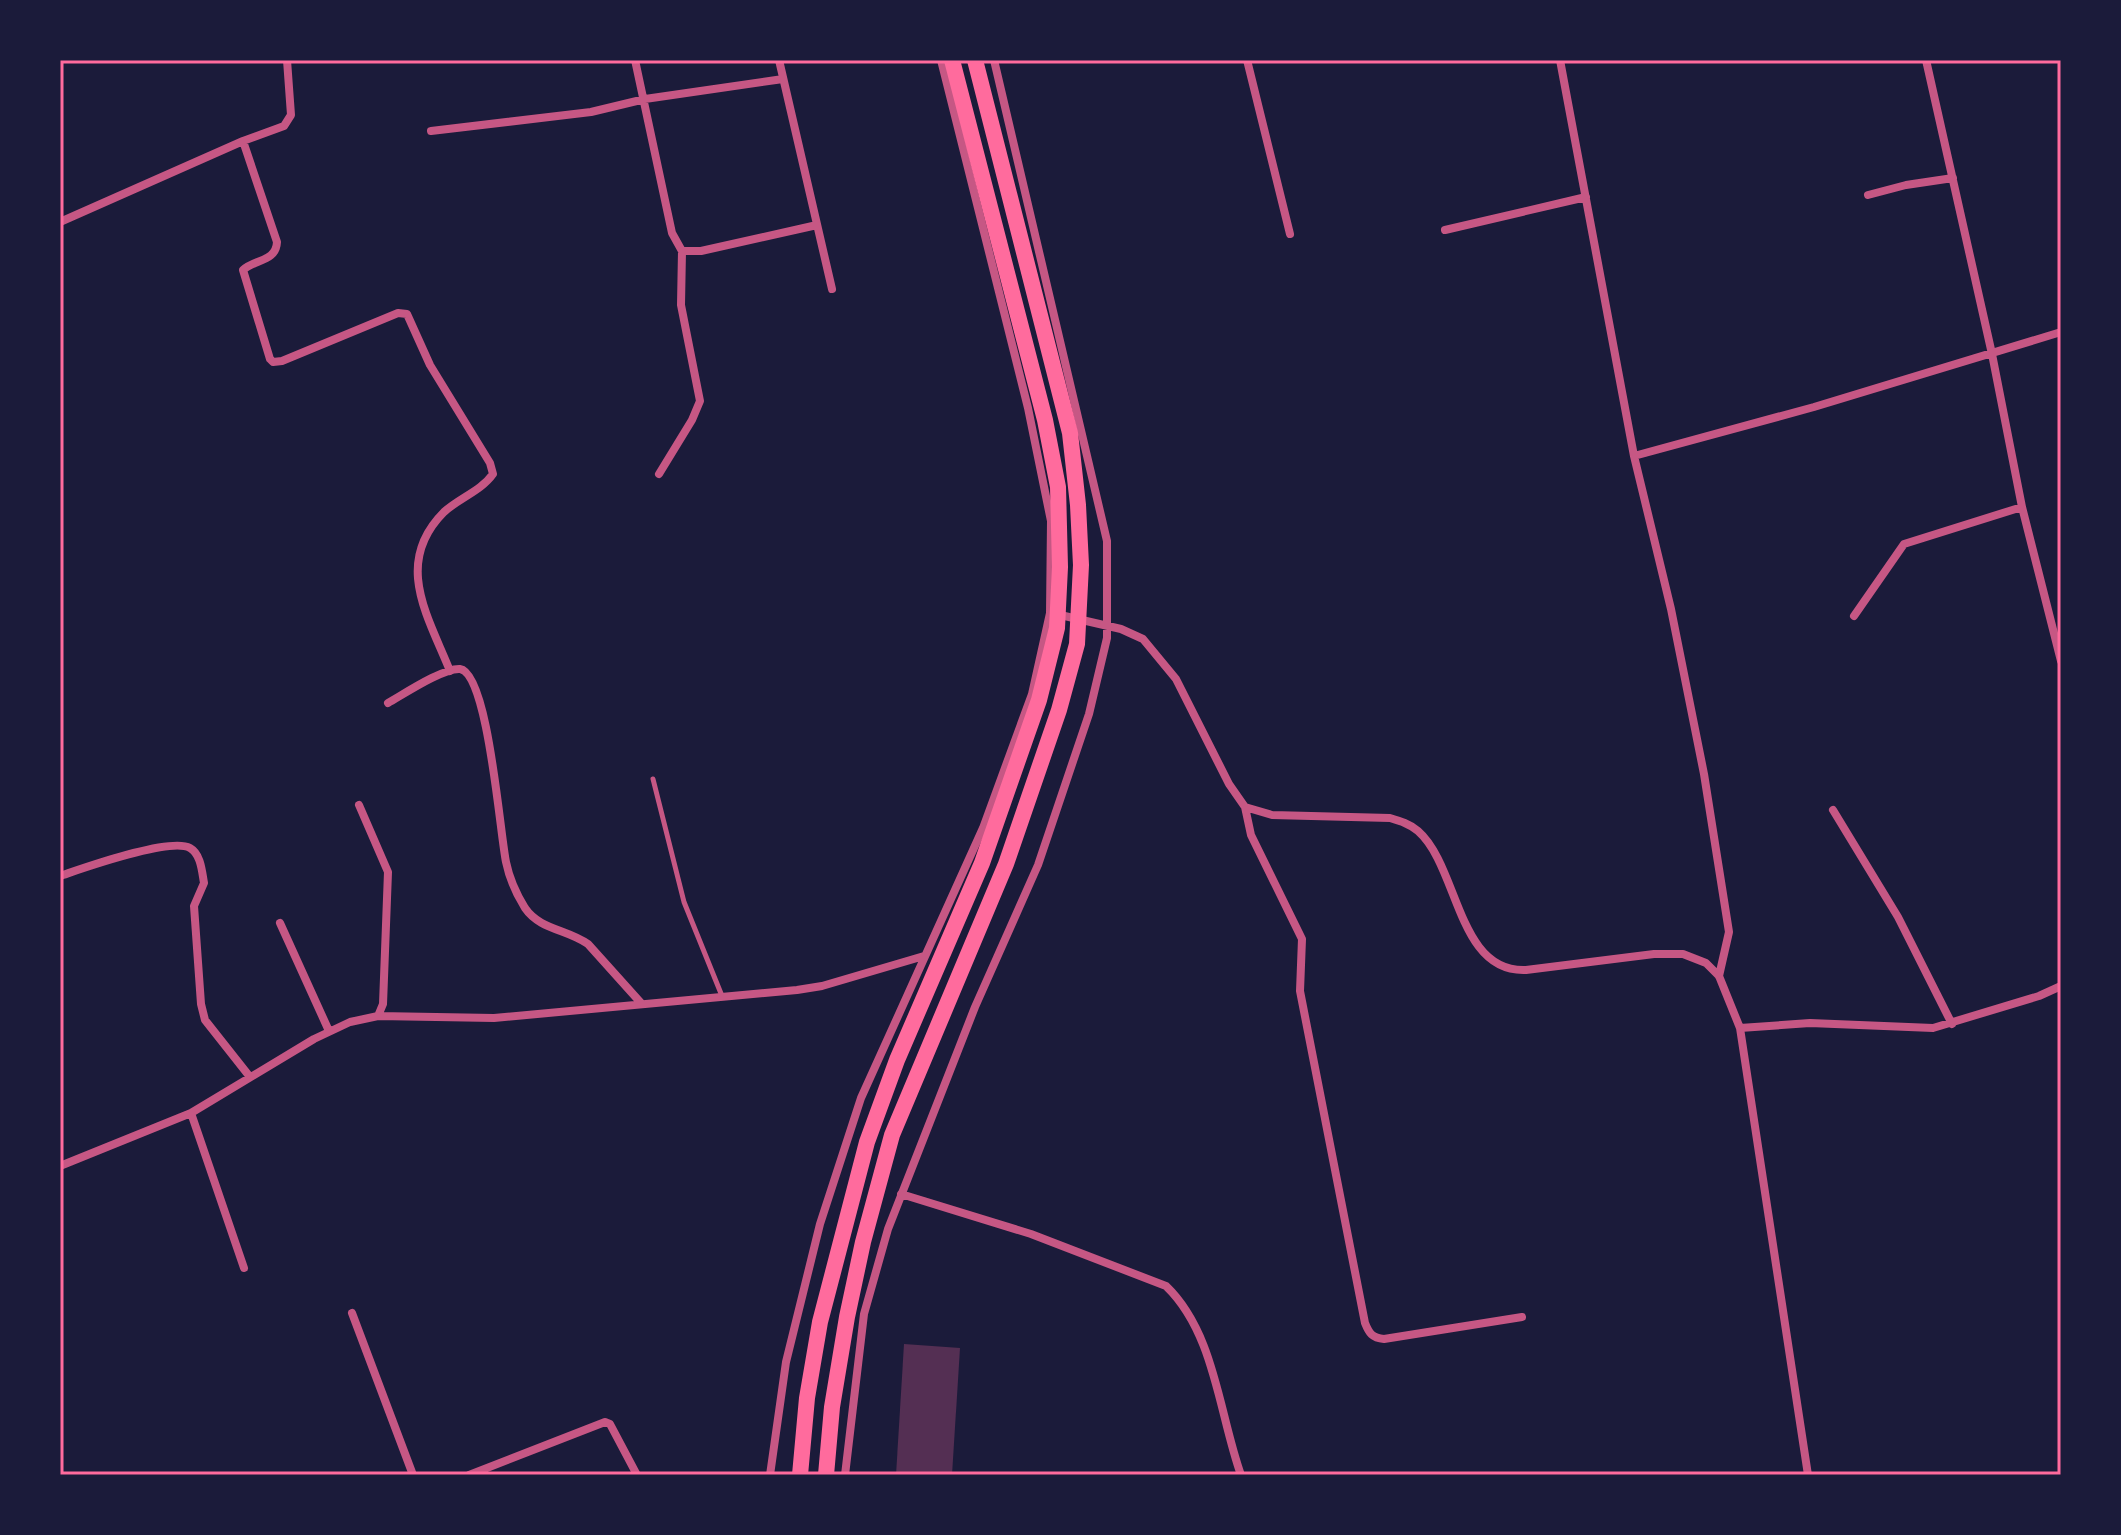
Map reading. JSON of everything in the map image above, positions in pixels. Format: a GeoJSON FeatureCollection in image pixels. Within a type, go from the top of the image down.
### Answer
{"type":"FeatureCollection","features":[{"type":"Feature","properties":{"kind":"highway"},"geometry":{"type":"LineString","coordinates":[[800,1475],[807,1398],[820,1322],[867,1142],[897,1060],[982,863],[1039,700],[1057,628],[1060,567],[1058,487],[1045,420],[952,60]]}},
{"type":"Feature","properties":{"kind":"highway"},"geometry":{"type":"LineString","coordinates":[[826,1475],[832,1407],[847,1317],[863,1242],[892,1135],[1006,864],[1059,710],[1077,644],[1081,565],[1070,433],[975,60]]}},
{"type":"Feature","properties":{"kind":"street"},"geometry":{"type":"LineString","coordinates":[[60,222],[243,141],[275,131],[289,121],[291,115],[287,60]]}},
{"type":"Feature","properties":{"kind":"street"},"geometry":{"type":"LineString","coordinates":[[635,60],[672,233],[682,251],[681,305],[700,401],[659,474]]}},
{"type":"Feature","properties":{"kind":"street"},"geometry":{"type":"LineString","coordinates":[[779,60],[832,289]]}},
{"type":"Feature","properties":{"kind":"street"},"geometry":{"type":"LineString","coordinates":[[770,1475],[786,1362],[820,1224],[861,1098],[983,828],[1032,694],[1050,613],[1051,521],[1028,408],[941,60]]}},
{"type":"Feature","properties":{"kind":"street"},"geometry":{"type":"LineString","coordinates":[[845,1475],[864,1314],[888,1229],[975,1007],[1038,865],[1089,714],[1108,626],[1107,541],[994,60]]}},
{"type":"Feature","properties":{"kind":"street"},"geometry":{"type":"LineString","coordinates":[[1247,60],[1290,234]]}},
{"type":"Feature","properties":{"kind":"street"},"geometry":{"type":"LineString","coordinates":[[1560,60],[1634,456],[1671,609],[1704,774],[1729,932],[1719,976]]}},
{"type":"Feature","properties":{"kind":"street"},"geometry":{"type":"LineString","coordinates":[[1926,60],[1992,354],[2022,507],[2061,661]]}},
{"type":"Feature","properties":{"kind":"street"},"geometry":{"type":"LineString","coordinates":[[431,131],[591,112],[645,99],[783,79]]}},
{"type":"Feature","properties":{"kind":"street"},"geometry":{"type":"LineString","coordinates":[[243,141],[277,242],[272,257],[243,270],[270,359],[273,362],[282,361],[398,313],[407,314],[430,365],[490,463],[493,474],[487,482],[459,499],[437,520],[419,557],[416,574],[418,590],[450,671]]}},
{"type":"Feature","properties":{"kind":"street"},"geometry":{"type":"LineString","coordinates":[[1868,195],[1953,178]]}},
{"type":"Feature","properties":{"kind":"street"},"geometry":{"type":"LineString","coordinates":[[1445,230],[1586,197]]}},
{"type":"Feature","properties":{"kind":"street"},"geometry":{"type":"LineString","coordinates":[[682,251],[701,251],[817,225]]}},
{"type":"Feature","properties":{"kind":"street"},"geometry":{"type":"LineString","coordinates":[[1634,456],[1814,407],[2061,332]]}},
{"type":"Feature","properties":{"kind":"street"},"geometry":{"type":"LineString","coordinates":[[1854,616],[1904,544],[2022,507]]}},
{"type":"Feature","properties":{"kind":"street"},"geometry":{"type":"LineString","coordinates":[[1050,613],[1108,626],[1143,639],[1176,679],[1229,784],[1245,807],[1251,835],[1302,939],[1300,991],[1365,1323],[1370,1334],[1384,1339],[1522,1317]]}},
{"type":"Feature","properties":{"kind":"street"},"geometry":{"type":"LineString","coordinates":[[388,703],[450,671],[467,671],[483,709],[506,862],[524,907],[544,926],[577,936],[588,944],[641,1003]]}},
{"type":"Feature","properties":{"kind":"street"},"geometry":{"type":"LineString","coordinates":[[359,805],[388,872],[384,993],[378,1016]]}},
{"type":"Feature","properties":{"kind":"street"},"geometry":{"type":"LineString","coordinates":[[1245,807],[1272,815],[1390,818],[1418,830],[1433,853],[1480,949],[1498,965],[1511,971],[1654,954],[1683,954],[1706,963],[1719,976],[1740,1028],[1808,1475]]}},
{"type":"Feature","properties":{"kind":"street"},"geometry":{"type":"LineString","coordinates":[[1833,810],[1898,917],[1952,1024]]}},
{"type":"Feature","properties":{"kind":"street"},"geometry":{"type":"LineString","coordinates":[[60,876],[152,849],[187,847],[194,851],[204,883],[194,906],[201,1004],[205,1020],[250,1077]]}},
{"type":"Feature","properties":{"kind":"street"},"geometry":{"type":"LineString","coordinates":[[280,923],[329,1031]]}},
{"type":"Feature","properties":{"kind":"street"},"geometry":{"type":"LineString","coordinates":[[60,1166],[191,1113],[329,1031],[350,1022],[378,1016],[494,1018],[822,986],[924,956]]}},
{"type":"Feature","properties":{"kind":"street"},"geometry":{"type":"LineString","coordinates":[[1740,1028],[1810,1023],[1916,1029],[1952,1024],[2061,986]]}},
{"type":"Feature","properties":{"kind":"street"},"geometry":{"type":"LineString","coordinates":[[191,1113],[244,1268]]}},
{"type":"Feature","properties":{"kind":"street"},"geometry":{"type":"LineString","coordinates":[[901,1194],[976,1216],[1166,1286],[1176,1295],[1197,1329],[1241,1475]]}},
{"type":"Feature","properties":{"kind":"street"},"geometry":{"type":"LineString","coordinates":[[352,1313],[412,1473],[399,1475]]}},
{"type":"Feature","properties":{"kind":"street"},"geometry":{"type":"LineString","coordinates":[[469,1475],[605,1422],[610,1424],[637,1475]]}},
{"type":"Feature","properties":{"kind":"lane"},"geometry":{"type":"LineString","coordinates":[[653,779],[684,902],[722,997]]}},
{"type":"Feature","properties":{"kind":"building"},"geometry":{"type":"Polygon","coordinates":[[[904,1344],[960,1348],[952,1475],[896,1475],[904,1344]]]}}]}
